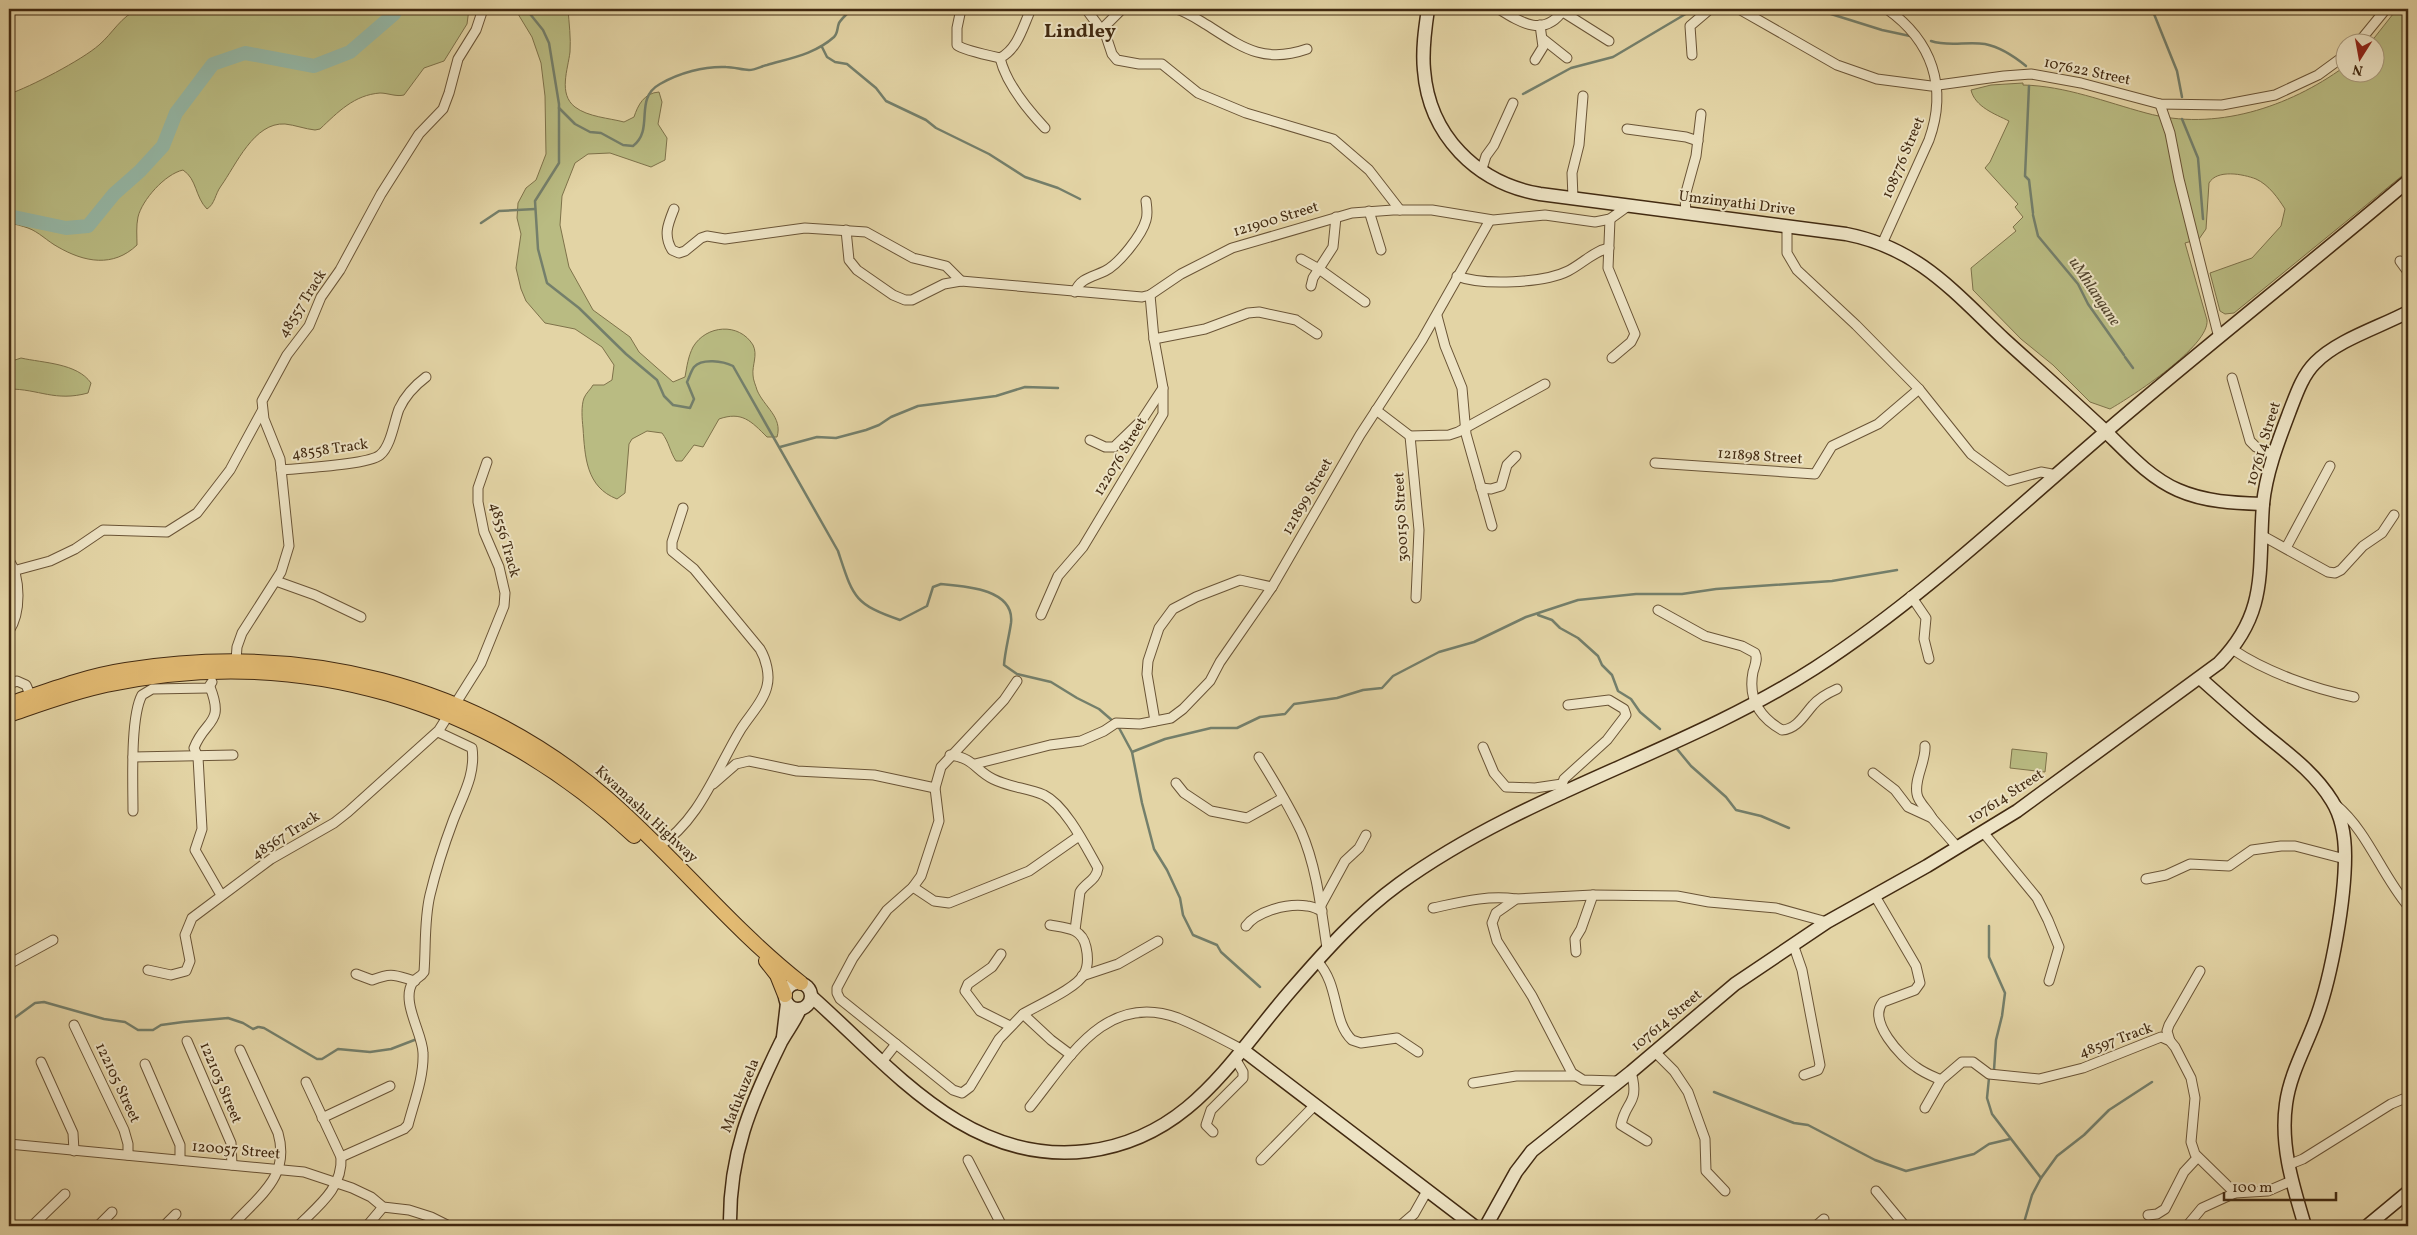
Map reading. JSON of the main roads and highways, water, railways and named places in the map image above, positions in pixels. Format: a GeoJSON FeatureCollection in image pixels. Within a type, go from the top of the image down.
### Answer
{"type":"FeatureCollection","features":[{"type":"Feature","properties":{"kind":"main road","name":"Kwamashu Highway"},"geometry":{"type":"LineString","coordinates":[[9,716],[33,702],[76,682],[125,670],[182,662],[236,660],[304,664],[406,687],[453,710],[512,745],[561,775],[591,799],[659,859],[774,969],[786,999]]}},
{"type":"Feature","properties":{"kind":"main road","name":"Kwamashu Highway"},"geometry":{"type":"LineString","coordinates":[[9,704],[33,702],[113,684],[182,673],[264,672],[320,678],[453,710],[511,732],[573,771],[608,799],[766,952],[801,982]]}},
{"type":"Feature","properties":{"kind":"waterway"},"geometry":{"type":"LineString","coordinates":[[9,216],[66,228],[88,226],[114,194],[140,171],[163,146],[176,113],[213,64],[245,53],[314,66],[350,52],[394,14],[397,9]]}},
{"type":"Feature","properties":{"kind":"waterway"},"geometry":{"type":"LineString","coordinates":[[526,9],[543,30],[549,43],[559,104],[559,163],[535,201],[538,249],[547,283],[579,308],[626,354],[657,380],[664,396],[673,405],[690,408],[694,399],[687,382],[694,367],[698,364],[713,361],[733,366],[838,551],[847,579],[857,596],[864,603],[873,609],[900,620],[927,606],[933,587],[941,584],[975,588],[997,596],[1005,603],[1010,612],[1011,623],[1004,665],[1017,674],[1051,682],[1099,709],[1114,722]]}},
{"type":"Feature","properties":{"kind":"waterway"},"geometry":{"type":"LineString","coordinates":[[559,108],[575,124],[590,132],[601,133],[623,145],[633,146],[643,131],[647,98],[652,90],[660,84],[700,69],[726,67],[751,70],[794,58],[827,43],[834,37],[843,17],[852,9]]}},
{"type":"Feature","properties":{"kind":"waterway"},"geometry":{"type":"LineString","coordinates":[[1523,94],[1571,68],[1613,57],[1694,9]]}},
{"type":"Feature","properties":{"kind":"waterway","name":"uMhlangane"},"geometry":{"type":"LineString","coordinates":[[1815,9],[1882,30],[1910,36]]}},
{"type":"Feature","properties":{"kind":"waterway"},"geometry":{"type":"LineString","coordinates":[[2152,9],[2177,71],[2182,97]]}},
{"type":"Feature","properties":{"kind":"waterway","name":"uMhlangane"},"geometry":{"type":"LineString","coordinates":[[1931,41],[1944,44],[1978,43],[1991,45],[2026,66]]}},
{"type":"Feature","properties":{"kind":"waterway"},"geometry":{"type":"LineString","coordinates":[[822,47],[827,57],[835,62],[847,64],[876,88],[886,101],[989,154],[1025,177],[1058,188],[1080,199]]}},
{"type":"Feature","properties":{"kind":"waterway","name":"uMhlangane"},"geometry":{"type":"LineString","coordinates":[[2029,86],[2025,176],[2029,180],[2033,213]]}},
{"type":"Feature","properties":{"kind":"waterway"},"geometry":{"type":"LineString","coordinates":[[2182,119],[2198,158],[2203,219]]}},
{"type":"Feature","properties":{"kind":"waterway"},"geometry":{"type":"LineString","coordinates":[[481,223],[499,211],[535,209]]}},
{"type":"Feature","properties":{"kind":"waterway","name":"uMhlangane"},"geometry":{"type":"LineString","coordinates":[[2033,215],[2038,236],[2078,284],[2088,304],[2124,355]]}},
{"type":"Feature","properties":{"kind":"waterway","name":"uMhlangane"},"geometry":{"type":"LineString","coordinates":[[2125,357],[2133,368]]}},
{"type":"Feature","properties":{"kind":"waterway"},"geometry":{"type":"LineString","coordinates":[[780,447],[817,437],[836,438],[866,430],[918,406],[996,396],[1025,387],[1058,388]]}},
{"type":"Feature","properties":{"kind":"waterway"},"geometry":{"type":"LineString","coordinates":[[1132,752],[1165,739],[1211,728],[1237,728],[1260,717],[1285,714],[1294,704],[1337,698],[1363,690],[1382,688],[1393,676],[1439,652],[1474,642],[1526,617],[1578,600],[1636,594],[1682,594],[1716,589],[1832,581],[1897,570]]}},
{"type":"Feature","properties":{"kind":"waterway"},"geometry":{"type":"LineString","coordinates":[[1538,615],[1552,620],[1560,628],[1578,638],[1598,656],[1602,665],[1612,675],[1618,691],[1631,699],[1640,712],[1660,729]]}},
{"type":"Feature","properties":{"kind":"waterway"},"geometry":{"type":"LineString","coordinates":[[1118,726],[1132,752],[1142,803],[1154,849],[1167,870],[1180,898],[1183,915],[1193,935],[1217,945],[1221,952],[1260,987]]}},
{"type":"Feature","properties":{"kind":"waterway"},"geometry":{"type":"LineString","coordinates":[[1677,749],[1691,766],[1726,797],[1736,810],[1761,816],[1789,828]]}},
{"type":"Feature","properties":{"kind":"waterway"},"geometry":{"type":"LineString","coordinates":[[1989,926],[1989,957],[2005,993],[1996,1040],[1994,1070]]}},
{"type":"Feature","properties":{"kind":"waterway"},"geometry":{"type":"LineString","coordinates":[[9,1022],[35,1003],[44,1002],[104,1019],[125,1022],[138,1030],[153,1030],[161,1025],[228,1018],[253,1029],[258,1027]]}},
{"type":"Feature","properties":{"kind":"waterway"},"geometry":{"type":"LineString","coordinates":[[259,1027],[264,1028],[317,1059],[322,1059],[338,1049],[370,1052],[391,1049],[417,1039]]}},
{"type":"Feature","properties":{"kind":"waterway"},"geometry":{"type":"LineString","coordinates":[[1989,1078],[1987,1098],[1992,1114],[2041,1178]]}},
{"type":"Feature","properties":{"kind":"waterway"},"geometry":{"type":"LineString","coordinates":[[2023,1226],[2032,1195],[2041,1178],[2057,1156],[2084,1135],[2109,1110],[2152,1082]]}},
{"type":"Feature","properties":{"kind":"waterway"},"geometry":{"type":"LineString","coordinates":[[1714,1092],[1794,1123],[1808,1125],[1875,1160],[1906,1171],[1974,1154],[1989,1144],[2010,1139]]}},
{"type":"Feature","properties":{"kind":"district","name":"Lindley"},"geometry":{"type":"Point","coordinates":[1080,32]}}]}
